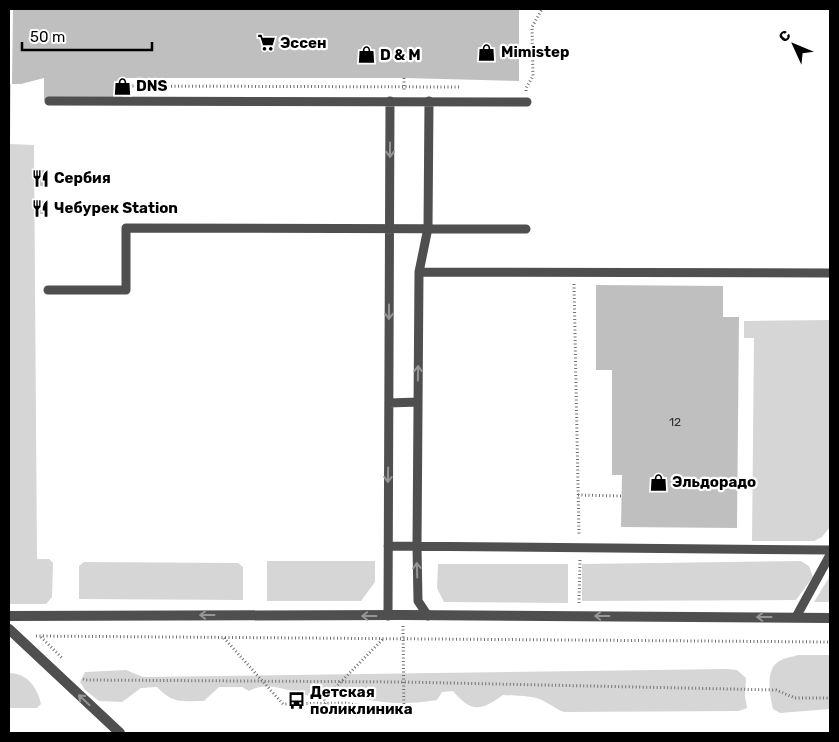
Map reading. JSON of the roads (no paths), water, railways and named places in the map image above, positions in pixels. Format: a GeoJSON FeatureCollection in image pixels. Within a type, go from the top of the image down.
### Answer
{"type":"FeatureCollection","features":[{"type":"Feature","properties":{"kind":"street"},"geometry":{"type":"LineString","coordinates":[[9,616],[830,618]]}},
{"type":"Feature","properties":{"kind":"street"},"geometry":{"type":"LineString","coordinates":[[12,632],[120,733]]}},
{"type":"Feature","properties":{"kind":"lane"},"geometry":{"type":"LineString","coordinates":[[49,101],[527,102]]}},
{"type":"Feature","properties":{"kind":"lane"},"geometry":{"type":"LineString","coordinates":[[388,616],[390,101]]}},
{"type":"Feature","properties":{"kind":"lane"},"geometry":{"type":"LineString","coordinates":[[428,616],[418,601],[417,546],[419,272],[428,228],[429,101]]}},
{"type":"Feature","properties":{"kind":"lane"},"geometry":{"type":"LineString","coordinates":[[48,290],[126,290],[126,228],[526,229]]}},
{"type":"Feature","properties":{"kind":"lane"},"geometry":{"type":"LineString","coordinates":[[419,272],[830,273]]}},
{"type":"Feature","properties":{"kind":"lane"},"geometry":{"type":"LineString","coordinates":[[389,403],[418,402]]}},
{"type":"Feature","properties":{"kind":"lane"},"geometry":{"type":"LineString","coordinates":[[388,546],[830,550]]}},
{"type":"Feature","properties":{"kind":"lane"},"geometry":{"type":"LineString","coordinates":[[796,617],[830,555]]}},
{"type":"Feature","properties":{"kind":"place","name":"Эссен"},"geometry":{"type":"Point","coordinates":[266,43]}},
{"type":"Feature","properties":{"kind":"place","name":"Mimistep"},"geometry":{"type":"Point","coordinates":[487,52]}},
{"type":"Feature","properties":{"kind":"place","name":"D & M"},"geometry":{"type":"Point","coordinates":[366,55]}},
{"type":"Feature","properties":{"kind":"place","name":"DNS"},"geometry":{"type":"Point","coordinates":[122,86]}},
{"type":"Feature","properties":{"kind":"place","name":"Сербия"},"geometry":{"type":"Point","coordinates":[40,178]}},
{"type":"Feature","properties":{"kind":"place","name":"Чебурек Station"},"geometry":{"type":"Point","coordinates":[40,208]}},
{"type":"Feature","properties":{"kind":"place","name":"Эльдорадо"},"geometry":{"type":"Point","coordinates":[658,482]}},
{"type":"Feature","properties":{"kind":"place","name":"Детская поликлиника"},"geometry":{"type":"Point","coordinates":[296,701]}}]}
